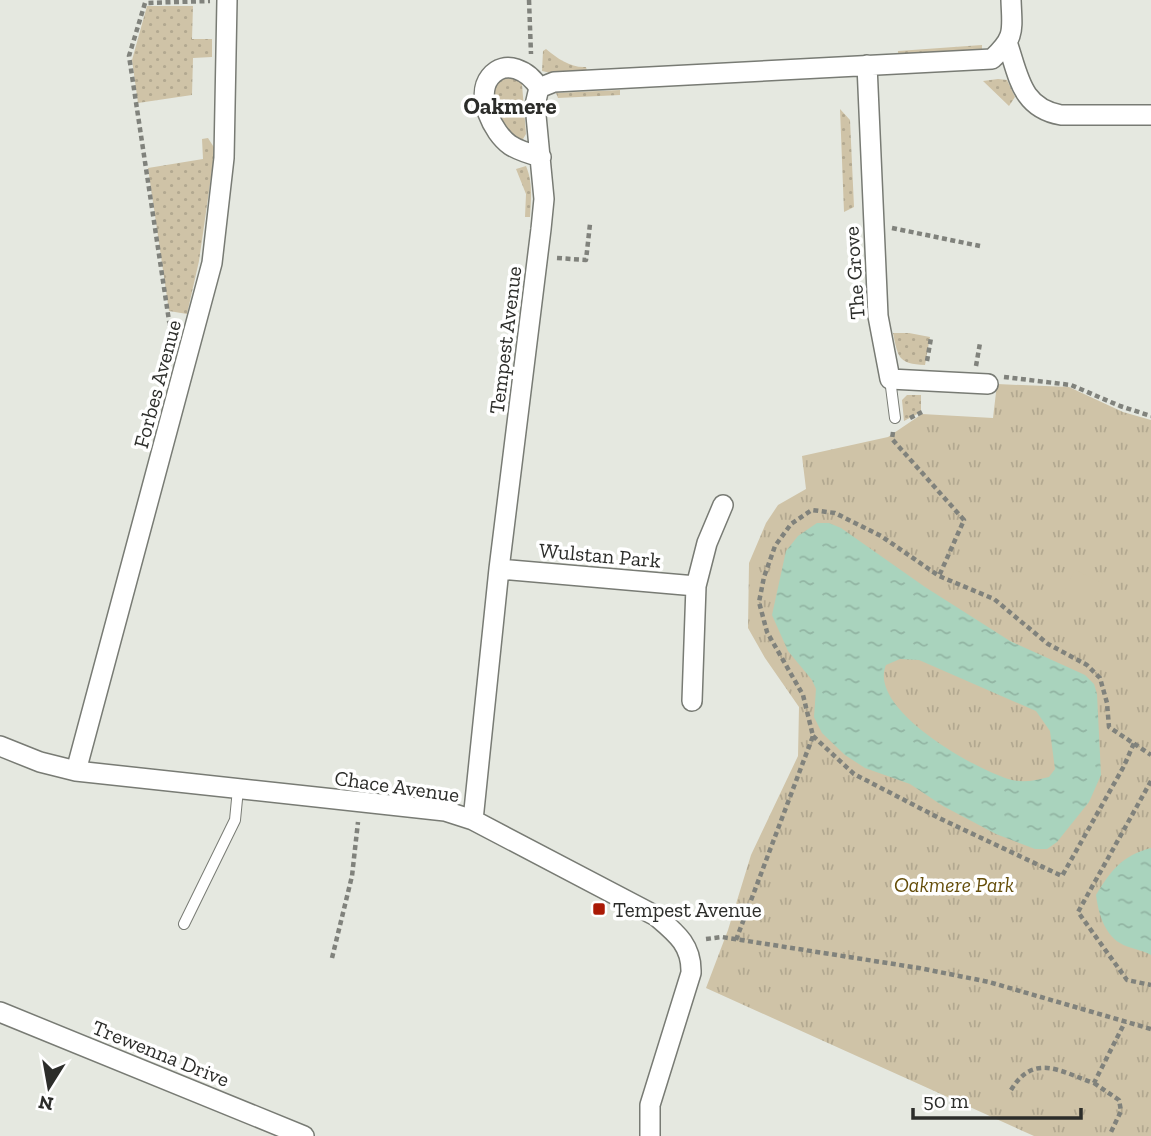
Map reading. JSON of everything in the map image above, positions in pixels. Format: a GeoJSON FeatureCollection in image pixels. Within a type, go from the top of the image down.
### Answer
{"type":"FeatureCollection","features":[{"type":"Feature","properties":{"kind":"street"},"geometry":{"type":"LineString","coordinates":[[541,157],[508,144],[495,126],[485,105],[484,92],[488,78],[495,72],[518,69],[535,82],[554,82],[992,58],[1007,45],[1012,30],[1011,0]]}},
{"type":"Feature","properties":{"kind":"street","name":"Forbes Avenue"},"geometry":{"type":"LineString","coordinates":[[76,771],[212,263],[225,158],[222,1]]}},
{"type":"Feature","properties":{"kind":"street"},"geometry":{"type":"LineString","coordinates":[[1007,45],[1026,96],[1038,108],[1061,115],[1151,115]]}},
{"type":"Feature","properties":{"kind":"street","name":"The Grove"},"geometry":{"type":"LineString","coordinates":[[867,65],[877,316],[890,379]]}},
{"type":"Feature","properties":{"kind":"street","name":"Tempest Avenue"},"geometry":{"type":"LineString","coordinates":[[473,820],[499,569],[544,199],[535,82]]}},
{"type":"Feature","properties":{"kind":"street"},"geometry":{"type":"LineString","coordinates":[[890,379],[988,384]]}},
{"type":"Feature","properties":{"kind":"street"},"geometry":{"type":"LineString","coordinates":[[692,701],[696,586],[707,543],[723,505]]}},
{"type":"Feature","properties":{"kind":"street","name":"Wulstan Park"},"geometry":{"type":"LineString","coordinates":[[499,569],[696,586]]}},
{"type":"Feature","properties":{"kind":"street","name":"Chace Avenue"},"geometry":{"type":"LineString","coordinates":[[0,746],[40,762],[76,771],[445,811],[473,820],[656,916],[680,936],[692,962],[691,973],[650,1105],[650,1136]]}},
{"type":"Feature","properties":{"kind":"street","name":"Trewenna Drive"},"geometry":{"type":"LineString","coordinates":[[0,1012],[304,1136]]}},
{"type":"Feature","properties":{"kind":"lane"},"geometry":{"type":"LineString","coordinates":[[890,379],[895,418]]}},
{"type":"Feature","properties":{"kind":"lane"},"geometry":{"type":"LineString","coordinates":[[184,924],[234,820],[238,789]]}},
{"type":"Feature","properties":{"kind":"path"},"geometry":{"type":"LineString","coordinates":[[529,0],[535,82]]}},
{"type":"Feature","properties":{"kind":"path"},"geometry":{"type":"LineString","coordinates":[[173,345],[129,56],[145,3],[222,1]]}},
{"type":"Feature","properties":{"kind":"path"},"geometry":{"type":"LineString","coordinates":[[538,256],[586,260],[590,224]]}},
{"type":"Feature","properties":{"kind":"path"},"geometry":{"type":"LineString","coordinates":[[873,225],[980,246]]}},
{"type":"Feature","properties":{"kind":"path"},"geometry":{"type":"LineString","coordinates":[[988,384],[999,377],[1071,385],[1120,407],[1151,416]]}},
{"type":"Feature","properties":{"kind":"path"},"geometry":{"type":"LineString","coordinates":[[895,418],[892,439],[964,520],[939,576]]}},
{"type":"Feature","properties":{"kind":"path"},"geometry":{"type":"LineString","coordinates":[[1134,743],[1124,766],[1062,876],[854,774],[813,736],[803,695],[767,632],[759,602],[775,546],[791,524],[812,510],[835,513],[881,536],[939,576],[994,599],[1048,644],[1087,665],[1100,678],[1107,703],[1109,727],[1134,743],[1151,755]]}},
{"type":"Feature","properties":{"kind":"path"},"geometry":{"type":"LineString","coordinates":[[736,940],[813,736]]}},
{"type":"Feature","properties":{"kind":"path"},"geometry":{"type":"LineString","coordinates":[[1151,781],[1078,912],[1128,981],[1151,985]]}},
{"type":"Feature","properties":{"kind":"path"},"geometry":{"type":"LineString","coordinates":[[332,958],[352,876],[358,821]]}},
{"type":"Feature","properties":{"kind":"path"},"geometry":{"type":"LineString","coordinates":[[706,939],[722,937],[965,977],[1151,1029]]}},
{"type":"Feature","properties":{"kind":"path"},"geometry":{"type":"LineString","coordinates":[[1094,1083],[1125,1022]]}},
{"type":"Feature","properties":{"kind":"path"},"geometry":{"type":"LineString","coordinates":[[1011,1090],[1030,1069],[1046,1067],[1094,1083],[1119,1100],[1121,1111],[1111,1132]]}},
{"type":"Feature","properties":{"kind":"green space"},"geometry":{"type":"Polygon","coordinates":[[[147,6],[193,6],[192,39],[212,39],[212,57],[193,58],[192,95],[138,103],[132,60],[147,6]]]}},
{"type":"Feature","properties":{"kind":"green space"},"geometry":{"type":"Polygon","coordinates":[[[982,45],[982,51],[898,56],[898,51],[982,45]]]}},
{"type":"Feature","properties":{"kind":"green space"},"geometry":{"type":"Polygon","coordinates":[[[546,49],[565,62],[586,67],[587,71],[555,74],[542,71],[543,51],[546,49]]]}},
{"type":"Feature","properties":{"kind":"green space"},"geometry":{"type":"Polygon","coordinates":[[[504,73],[519,77],[522,84],[526,134],[523,139],[517,141],[492,111],[490,86],[504,73]]]}},
{"type":"Feature","properties":{"kind":"green space"},"geometry":{"type":"Polygon","coordinates":[[[1007,80],[1015,97],[1009,106],[983,81],[1007,80]]]}},
{"type":"Feature","properties":{"kind":"green space"},"geometry":{"type":"Polygon","coordinates":[[[620,90],[620,95],[558,98],[556,93],[620,90]]]}},
{"type":"Feature","properties":{"kind":"green space"},"geometry":{"type":"Polygon","coordinates":[[[840,109],[850,120],[854,207],[844,212],[840,109]]]}},
{"type":"Feature","properties":{"kind":"green space"},"geometry":{"type":"Polygon","coordinates":[[[208,138],[215,149],[199,261],[187,314],[169,311],[148,168],[203,159],[202,139],[208,138]]]}},
{"type":"Feature","properties":{"kind":"green space"},"geometry":{"type":"Polygon","coordinates":[[[526,166],[531,184],[530,217],[525,217],[526,194],[516,169],[526,166]]]}},
{"type":"Feature","properties":{"kind":"green space"},"geometry":{"type":"Polygon","coordinates":[[[893,333],[930,337],[925,365],[909,363],[901,358],[893,333]]]}},
{"type":"Feature","properties":{"kind":"green space","name":"Oakmere Park"},"geometry":{"type":"Polygon","coordinates":[[[997,384],[1069,387],[1123,412],[1151,420],[1151,1136],[1034,1136],[706,988],[728,930],[751,855],[798,756],[799,707],[748,628],[749,563],[766,523],[778,505],[806,489],[802,456],[888,437],[922,414],[993,418],[997,384]]]}},
{"type":"Feature","properties":{"kind":"green space"},"geometry":{"type":"Polygon","coordinates":[[[907,395],[921,395],[921,412],[904,421],[902,400],[907,395]]]}},
{"type":"Feature","properties":{"kind":"green space"},"geometry":{"type":"Polygon","coordinates":[[[1075,570],[1103,583],[1089,611],[1061,597],[1075,570]]]}},
{"type":"Feature","properties":{"kind":"water"},"geometry":{"type":"Polygon","coordinates":[[[817,523],[829,523],[841,528],[925,587],[1010,641],[1085,675],[1094,684],[1097,694],[1101,775],[1089,802],[1057,842],[1047,849],[1035,849],[996,834],[943,806],[910,784],[865,768],[845,755],[822,733],[814,717],[816,689],[812,680],[788,651],[772,615],[786,551],[798,536],[817,523]],[[900,659],[886,665],[885,682],[893,700],[908,718],[952,751],[996,774],[1021,781],[1049,777],[1055,769],[1050,731],[1036,711],[919,660],[900,659]]]}},
{"type":"Feature","properties":{"kind":"water"},"geometry":{"type":"Polygon","coordinates":[[[1151,848],[1151,955],[1114,939],[1100,915],[1096,895],[1119,865],[1132,855],[1151,848]]]}},
{"type":"Feature","properties":{"kind":"place","name":"Tempest Avenue"},"geometry":{"type":"Point","coordinates":[599,909]}},
{"type":"Feature","properties":{"kind":"district","name":"Oakmere"},"geometry":{"type":"Point","coordinates":[510,106]}}]}
